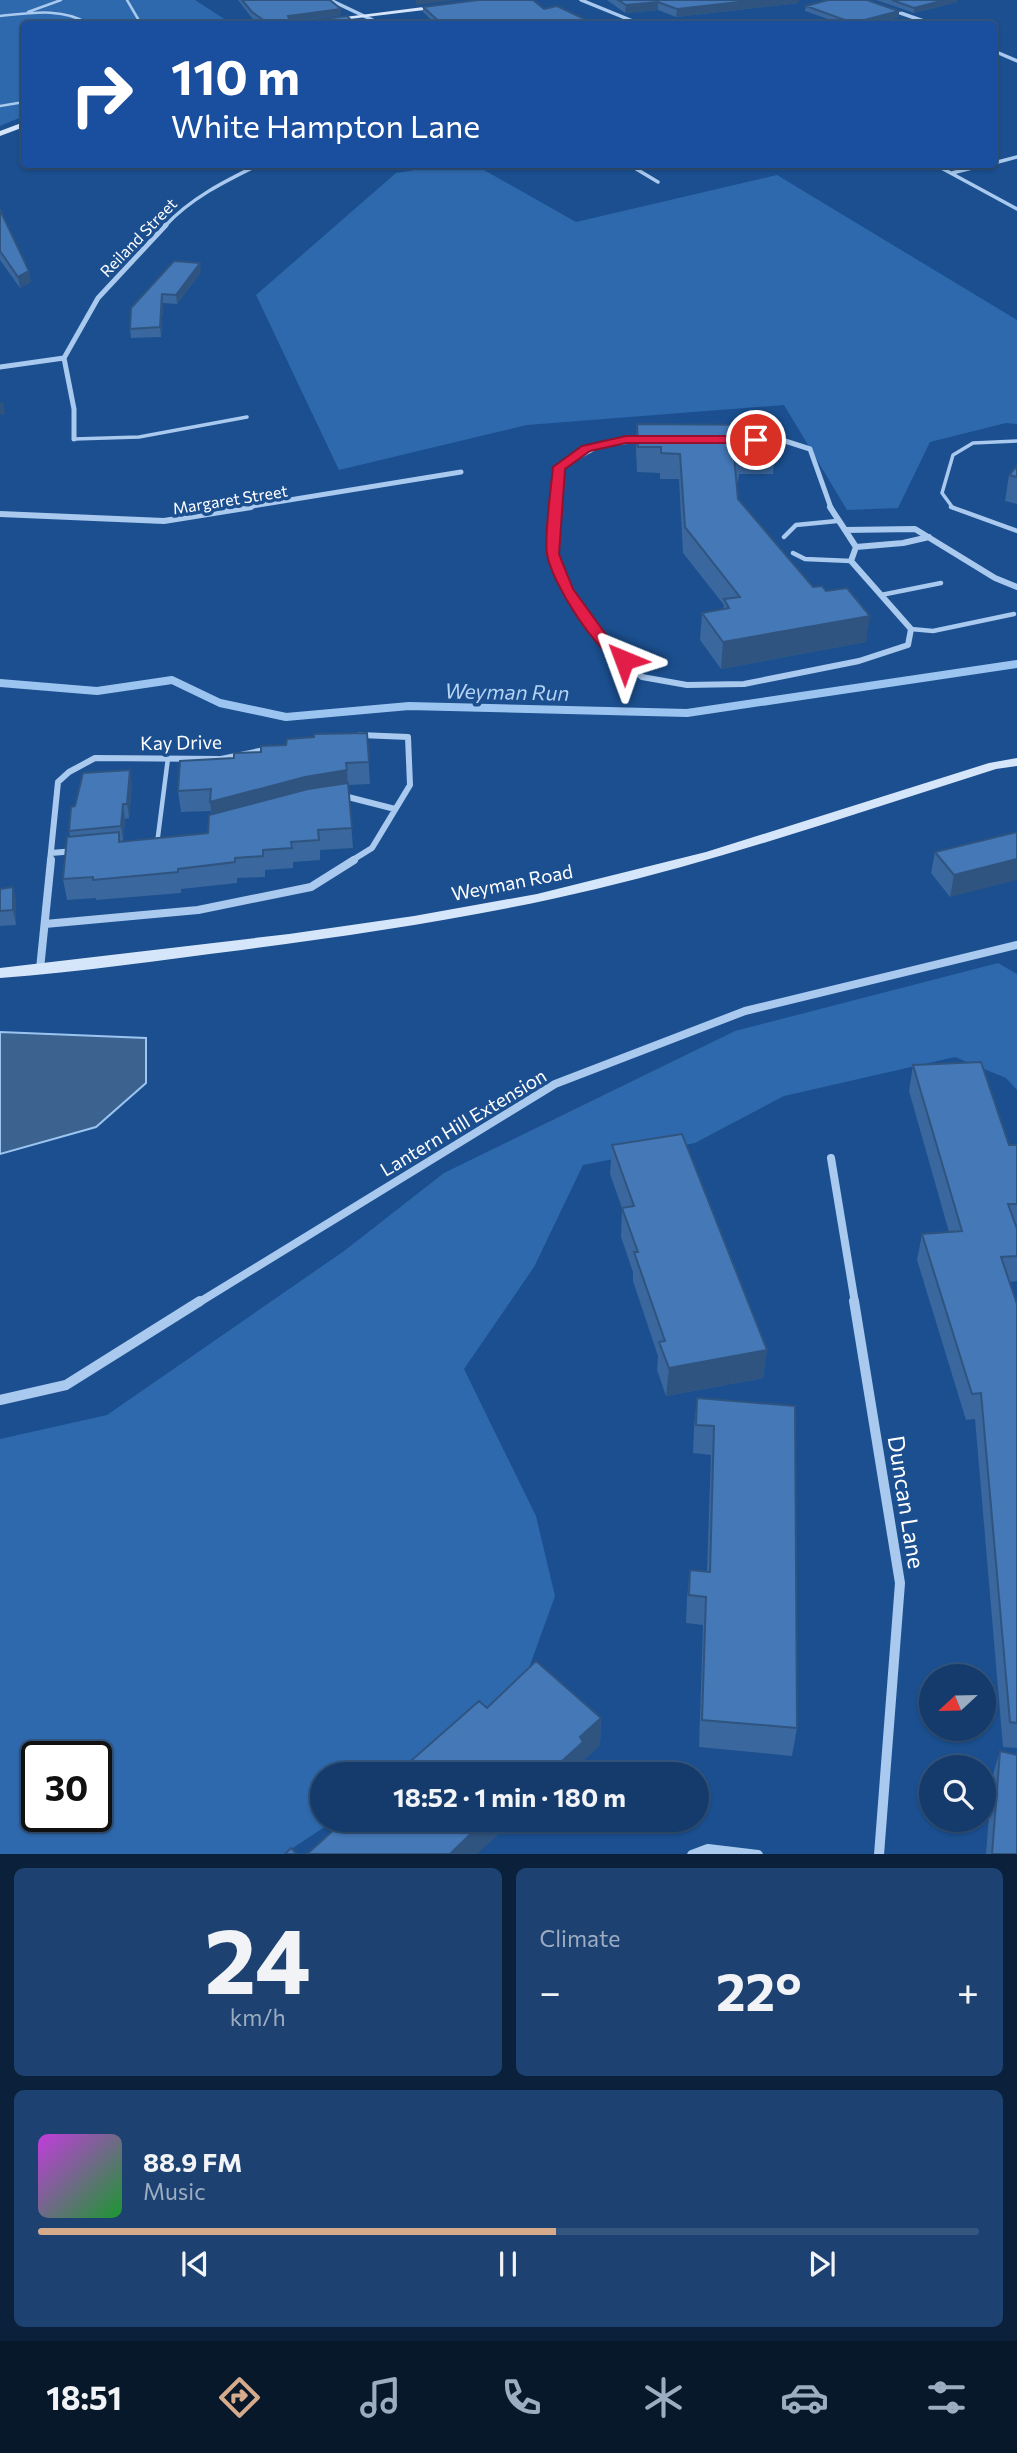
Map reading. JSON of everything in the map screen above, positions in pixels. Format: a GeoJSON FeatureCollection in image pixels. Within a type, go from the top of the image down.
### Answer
{"type":"FeatureCollection","features":[{"type":"Feature","properties":{"kind":"street"},"geometry":{"type":"LineString","coordinates":[[330,0],[374,21]]}},
{"type":"Feature","properties":{"kind":"street"},"geometry":{"type":"LineString","coordinates":[[581,0],[633,21]]}},
{"type":"Feature","properties":{"kind":"street"},"geometry":{"type":"LineString","coordinates":[[320,21],[443,6]]}},
{"type":"Feature","properties":{"kind":"street"},"geometry":{"type":"LineString","coordinates":[[888,8],[924,21]]}},
{"type":"Feature","properties":{"kind":"street"},"geometry":{"type":"LineString","coordinates":[[997,52],[1017,61]]}},
{"type":"Feature","properties":{"kind":"street"},"geometry":{"type":"LineString","coordinates":[[0,134],[21,125]]}},
{"type":"Feature","properties":{"kind":"street"},"geometry":{"type":"LineString","coordinates":[[997,162],[1017,157]]}},
{"type":"Feature","properties":{"kind":"street","name":"Reiland Street"},"geometry":{"type":"LineString","coordinates":[[64,358],[98,298],[178,212],[215,186],[252,168]]}},
{"type":"Feature","properties":{"kind":"street"},"geometry":{"type":"LineString","coordinates":[[635,168],[658,182]]}},
{"type":"Feature","properties":{"kind":"street"},"geometry":{"type":"LineString","coordinates":[[942,168],[1017,209]]}},
{"type":"Feature","properties":{"kind":"street"},"geometry":{"type":"LineString","coordinates":[[951,173],[972,168]]}},
{"type":"Feature","properties":{"kind":"street"},"geometry":{"type":"LineString","coordinates":[[0,367],[64,358],[74,409],[74,439]]}},
{"type":"Feature","properties":{"kind":"street"},"geometry":{"type":"LineString","coordinates":[[652,439],[626,439],[586,448],[559,467],[553,554],[566,590],[605,643],[642,677],[687,685],[744,684],[859,661],[908,645],[911,629],[851,561],[856,547]]}},
{"type":"Feature","properties":{"kind":"street"},"geometry":{"type":"LineString","coordinates":[[756,440],[782,440],[810,449],[819,467],[831,510],[856,547]]}},
{"type":"Feature","properties":{"kind":"street","name":"Margaret Street"},"geometry":{"type":"LineString","coordinates":[[0,514],[164,522],[461,472]]}},
{"type":"Feature","properties":{"kind":"street"},"geometry":{"type":"LineString","coordinates":[[845,530],[915,528],[995,578],[1017,587]]}},
{"type":"Feature","properties":{"kind":"street"},"geometry":{"type":"LineString","coordinates":[[856,547],[904,543],[929,537]]}},
{"type":"Feature","properties":{"kind":"street"},"geometry":{"type":"LineString","coordinates":[[44,924],[198,910],[311,887],[372,848],[410,785],[408,737],[355,735]]}},
{"type":"Feature","properties":{"kind":"street","name":"Kay Drive"},"geometry":{"type":"LineString","coordinates":[[40,970],[58,782],[69,772],[95,758],[221,759],[275,748]]}},
{"type":"Feature","properties":{"kind":"street","name":"Weyman Road"},"geometry":{"type":"LineString","coordinates":[[0,973],[382,926],[538,898],[677,865],[994,766],[1017,762]]}},
{"type":"Feature","properties":{"kind":"street"},"geometry":{"type":"LineString","coordinates":[[335,799],[348,797],[395,809]]}},
{"type":"Feature","properties":{"kind":"street"},"geometry":{"type":"LineString","coordinates":[[144,845],[170,841]]}},
{"type":"Feature","properties":{"kind":"street"},"geometry":{"type":"LineString","coordinates":[[51,853],[78,851]]}},
{"type":"Feature","properties":{"kind":"street","name":"Lantern Hill Extension"},"geometry":{"type":"LineString","coordinates":[[0,1400],[66,1385],[555,1084],[745,1011],[1017,945]]}},
{"type":"Feature","properties":{"kind":"street","name":"Duncan Lane"},"geometry":{"type":"LineString","coordinates":[[831,1158],[900,1583],[879,1854]]}},
{"type":"Feature","properties":{"kind":"street"},"geometry":{"type":"LineString","coordinates":[[692,1854],[708,1849],[758,1854]]}},
{"type":"Feature","properties":{"kind":"lane"},"geometry":{"type":"LineString","coordinates":[[23,14],[61,0]]}},
{"type":"Feature","properties":{"kind":"lane"},"geometry":{"type":"LineString","coordinates":[[127,0],[139,21]]}},
{"type":"Feature","properties":{"kind":"lane"},"geometry":{"type":"LineString","coordinates":[[0,16],[69,16],[82,21]]}},
{"type":"Feature","properties":{"kind":"lane"},"geometry":{"type":"LineString","coordinates":[[0,106],[21,102]]}},
{"type":"Feature","properties":{"kind":"lane"},"geometry":{"type":"LineString","coordinates":[[74,439],[99,441],[167,434],[247,417]]}},
{"type":"Feature","properties":{"kind":"lane"},"geometry":{"type":"LineString","coordinates":[[1017,441],[973,443],[953,455],[942,493],[952,508],[1017,531]]}},
{"type":"Feature","properties":{"kind":"lane"},"geometry":{"type":"LineString","coordinates":[[785,537],[796,525],[837,522]]}},
{"type":"Feature","properties":{"kind":"lane"},"geometry":{"type":"LineString","coordinates":[[793,553],[805,559],[851,561]]}},
{"type":"Feature","properties":{"kind":"lane"},"geometry":{"type":"LineString","coordinates":[[881,595],[941,583]]}},
{"type":"Feature","properties":{"kind":"lane"},"geometry":{"type":"LineString","coordinates":[[911,629],[933,631],[1014,614]]}},
{"type":"Feature","properties":{"kind":"lane"},"geometry":{"type":"LineString","coordinates":[[157,844],[168,758]]}},
{"type":"Feature","properties":{"kind":"shaded area"},"geometry":{"type":"Polygon","coordinates":[[[0,0],[195,0],[227,21],[21,21],[21,117],[0,126],[0,0]]]}},
{"type":"Feature","properties":{"kind":"shaded area"},"geometry":{"type":"Polygon","coordinates":[[[427,168],[480,168],[576,222],[777,175],[1017,320],[1017,424],[1006,423],[930,442],[898,508],[847,510],[784,405],[527,425],[339,470],[256,295],[396,173],[427,168]]]}},
{"type":"Feature","properties":{"kind":"shaded area"},"geometry":{"type":"Polygon","coordinates":[[[998,963],[1017,974],[1017,1090],[1006,1078],[955,1057],[784,1096],[695,1143],[583,1165],[534,1267],[464,1369],[536,1516],[555,1596],[525,1679],[415,1762],[310,1762],[310,1832],[317,1832],[284,1854],[0,1854],[0,1439],[107,1415],[344,1251],[444,1173],[735,1031],[998,963]]]}},
{"type":"Feature","properties":{"kind":"shaded area"},"geometry":{"type":"Polygon","coordinates":[[[0,1032],[146,1038],[146,1083],[96,1127],[0,1154],[0,1032]]]}},
{"type":"Feature","properties":{"kind":"building"},"geometry":{"type":"Polygon","coordinates":[[[242,0],[330,0],[341,9],[288,16],[290,21],[265,21],[242,0]]]}},
{"type":"Feature","properties":{"kind":"building"},"geometry":{"type":"Polygon","coordinates":[[[478,0],[533,0],[544,9],[557,6],[589,21],[439,21],[423,7],[478,0]]]}},
{"type":"Feature","properties":{"kind":"building"},"geometry":{"type":"Polygon","coordinates":[[[618,0],[757,0],[677,9],[658,2],[626,5],[618,0]]]}},
{"type":"Feature","properties":{"kind":"building"},"geometry":{"type":"Polygon","coordinates":[[[828,0],[867,0],[899,11],[861,21],[847,21],[806,6],[828,0]]]}},
{"type":"Feature","properties":{"kind":"building"},"geometry":{"type":"Polygon","coordinates":[[[892,0],[945,0],[914,8],[892,0]]]}},
{"type":"Feature","properties":{"kind":"building"},"geometry":{"type":"Polygon","coordinates":[[[347,16],[352,21],[308,21],[347,16]]]}},
{"type":"Feature","properties":{"kind":"building"},"geometry":{"type":"Polygon","coordinates":[[[0,210],[29,271],[18,277],[0,251],[0,210]]]}},
{"type":"Feature","properties":{"kind":"building"},"geometry":{"type":"Polygon","coordinates":[[[174,261],[200,263],[176,295],[162,294],[160,327],[130,329],[131,308],[174,261]]]}},
{"type":"Feature","properties":{"kind":"building"},"geometry":{"type":"Polygon","coordinates":[[[637,424],[772,425],[775,449],[740,448],[740,456],[734,456],[738,499],[813,587],[822,586],[826,591],[847,588],[870,616],[723,642],[702,613],[729,608],[724,599],[740,597],[685,527],[680,454],[661,453],[661,447],[638,447],[637,424]]]}},
{"type":"Feature","properties":{"kind":"building"},"geometry":{"type":"Polygon","coordinates":[[[1017,466],[1017,477],[1009,475],[1017,466]]]}},
{"type":"Feature","properties":{"kind":"building"},"geometry":{"type":"Polygon","coordinates":[[[367,733],[369,762],[346,763],[347,770],[305,777],[210,802],[211,789],[178,791],[180,761],[234,758],[234,753],[261,752],[261,746],[286,745],[287,739],[314,737],[314,734],[367,733]]]}},
{"type":"Feature","properties":{"kind":"building"},"geometry":{"type":"Polygon","coordinates":[[[130,770],[127,804],[123,804],[121,826],[69,831],[71,807],[75,806],[83,773],[130,770]]]}},
{"type":"Feature","properties":{"kind":"building"},"geometry":{"type":"Polygon","coordinates":[[[348,783],[352,828],[318,830],[319,840],[291,842],[292,848],[263,850],[263,856],[235,858],[235,862],[178,869],[178,872],[93,880],[93,877],[63,879],[67,837],[119,832],[119,842],[208,833],[209,815],[308,789],[348,783]]]}},
{"type":"Feature","properties":{"kind":"building"},"geometry":{"type":"Polygon","coordinates":[[[1017,832],[1017,859],[954,875],[935,852],[1017,832]]]}},
{"type":"Feature","properties":{"kind":"building"},"geometry":{"type":"Polygon","coordinates":[[[13,887],[13,910],[0,911],[0,889],[13,887]]]}},
{"type":"Feature","properties":{"kind":"building"},"geometry":{"type":"Polygon","coordinates":[[[981,1062],[1009,1145],[1017,1145],[1017,1204],[1008,1204],[1017,1229],[1017,1256],[1001,1257],[1017,1304],[1017,1723],[1010,1722],[981,1393],[972,1394],[922,1234],[962,1231],[913,1065],[981,1062]]]}},
{"type":"Feature","properties":{"kind":"building"},"geometry":{"type":"Polygon","coordinates":[[[682,1134],[767,1350],[669,1368],[659,1342],[665,1341],[634,1252],[638,1252],[622,1208],[634,1206],[612,1145],[682,1134]]]}},
{"type":"Feature","properties":{"kind":"building"},"geometry":{"type":"Polygon","coordinates":[[[697,1398],[795,1406],[797,1728],[702,1720],[706,1597],[689,1595],[690,1570],[710,1572],[714,1426],[696,1425],[697,1398]]]}},
{"type":"Feature","properties":{"kind":"building"},"geometry":{"type":"Polygon","coordinates":[[[536,1661],[601,1718],[580,1737],[583,1742],[561,1762],[410,1762],[479,1701],[487,1708],[536,1661]]]}},
{"type":"Feature","properties":{"kind":"building"},"geometry":{"type":"Polygon","coordinates":[[[1000,1751],[1017,1755],[1017,1854],[992,1854],[994,1832],[996,1832],[1000,1751]]]}},
{"type":"Feature","properties":{"kind":"building"},"geometry":{"type":"Polygon","coordinates":[[[332,1832],[473,1832],[450,1854],[307,1854],[332,1832]]]}},
{"type":"Feature","properties":{"kind":"building"},"geometry":{"type":"Polygon","coordinates":[[[291,1848],[297,1854],[285,1854],[291,1848]]]}},
{"type":"Feature","properties":{"kind":"waterway","name":"Weyman Run"},"geometry":{"type":"LineString","coordinates":[[0,683],[97,691],[172,680],[220,703],[286,717],[409,706],[687,713],[1017,664]]}},
{"type":"Feature","properties":{"kind":"route"},"geometry":{"type":"LineString","coordinates":[[624,660],[605,643],[566,590],[553,554],[559,467],[586,448],[626,439],[756,440]]}}]}
